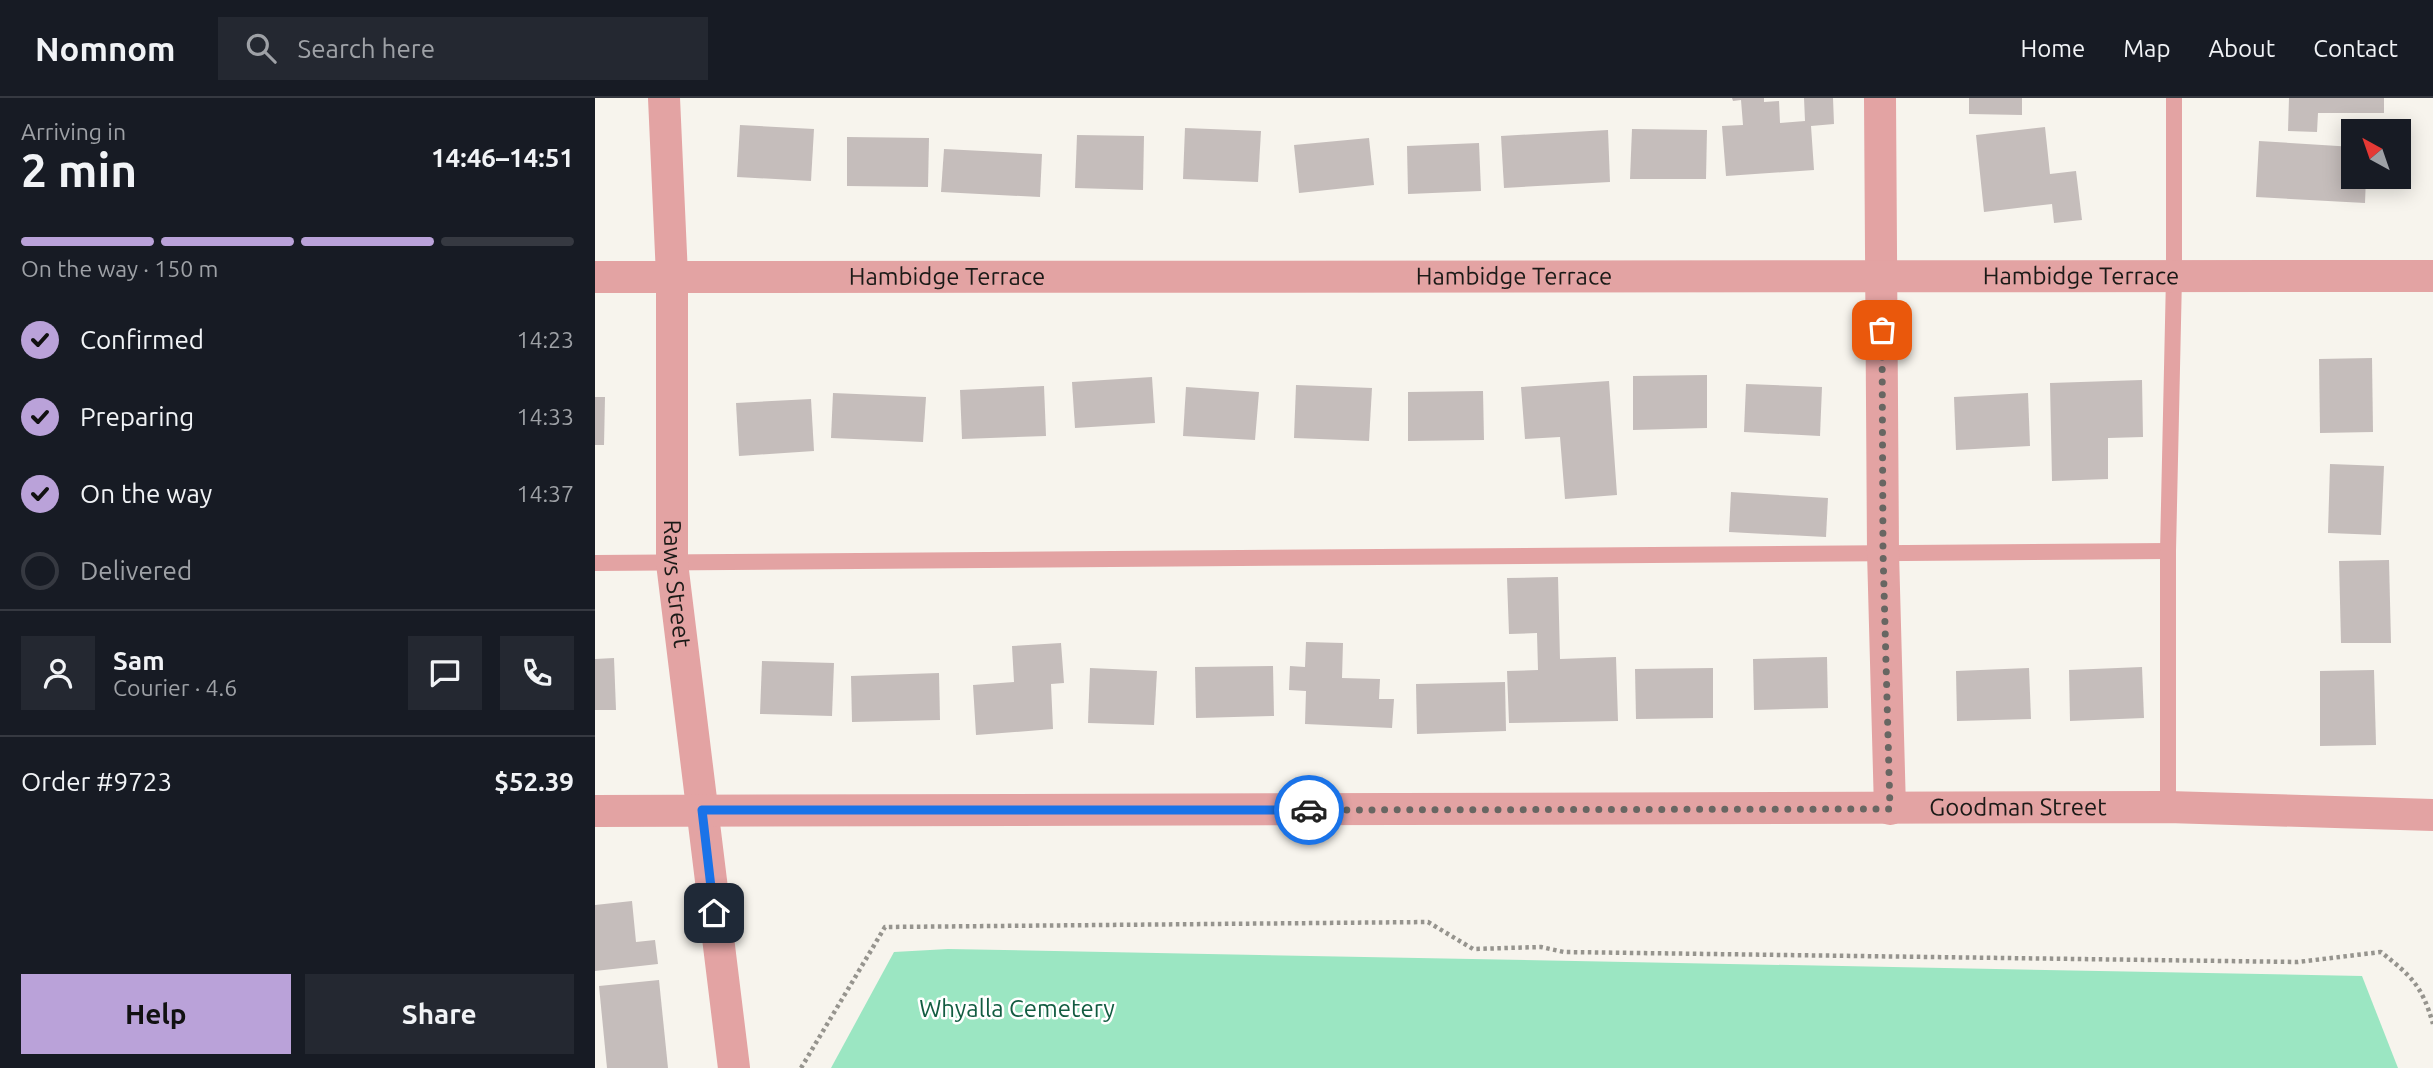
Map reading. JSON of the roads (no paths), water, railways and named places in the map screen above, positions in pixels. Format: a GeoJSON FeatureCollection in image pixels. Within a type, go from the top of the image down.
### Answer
{"type":"FeatureCollection","features":[{"type":"Feature","properties":{"kind":"street","name":"Raws Street"},"geometry":{"type":"LineString","coordinates":[[664,98],[672,276],[672,563],[734,1068]]}},
{"type":"Feature","properties":{"kind":"street"},"geometry":{"type":"LineString","coordinates":[[1880,98],[1883,552],[1890,809]]}},
{"type":"Feature","properties":{"kind":"street","name":"Hambidge Terrace"},"geometry":{"type":"LineString","coordinates":[[595,277],[2433,276]]}},
{"type":"Feature","properties":{"kind":"street","name":"Goodman Street"},"geometry":{"type":"LineString","coordinates":[[595,811],[2168,807],[2433,815]]}},
{"type":"Feature","properties":{"kind":"lane"},"geometry":{"type":"LineString","coordinates":[[2168,807],[2168,551],[2174,277],[2174,98]]}},
{"type":"Feature","properties":{"kind":"lane"},"geometry":{"type":"LineString","coordinates":[[595,563],[2168,551]]}},
{"type":"Feature","properties":{"kind":"park label","name":"Whyalla Cemetery"},"geometry":{"type":"Point","coordinates":[1017,1009]}}]}
